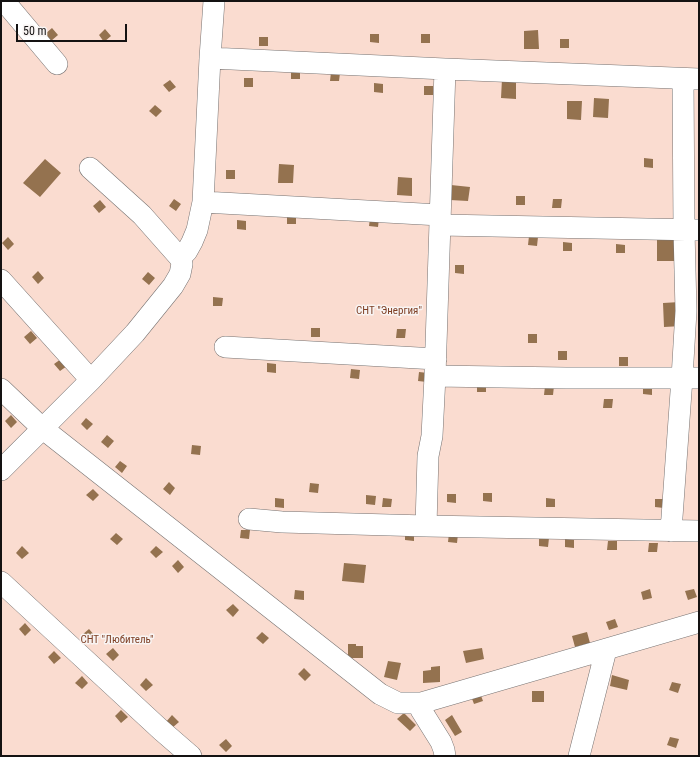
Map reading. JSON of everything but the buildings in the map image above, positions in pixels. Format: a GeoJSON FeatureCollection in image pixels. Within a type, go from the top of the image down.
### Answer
{"type":"FeatureCollection","features":[{"type":"Feature","properties":{"kind":"lane"},"geometry":{"type":"LineString","coordinates":[[4,1],[57,64]]}},
{"type":"Feature","properties":{"kind":"lane"},"geometry":{"type":"LineString","coordinates":[[180,258],[187,251],[197,230],[203,202],[214,1]]}},
{"type":"Feature","properties":{"kind":"lane"},"geometry":{"type":"LineString","coordinates":[[210,58],[691,79],[691,230],[686,311],[691,378],[671,531]]}},
{"type":"Feature","properties":{"kind":"lane"},"geometry":{"type":"LineString","coordinates":[[426,526],[428,456],[432,436],[436,367],[445,69]]}},
{"type":"Feature","properties":{"kind":"lane"},"geometry":{"type":"LineString","coordinates":[[1,470],[91,380],[135,333],[174,286],[180,274],[182,264],[180,258],[142,215],[90,168]]}},
{"type":"Feature","properties":{"kind":"lane"},"geometry":{"type":"LineString","coordinates":[[203,202],[440,220],[691,230]]}},
{"type":"Feature","properties":{"kind":"lane"},"geometry":{"type":"LineString","coordinates":[[1,280],[91,380]]}},
{"type":"Feature","properties":{"kind":"lane"},"geometry":{"type":"LineString","coordinates":[[225,347],[566,378],[691,378]]}},
{"type":"Feature","properties":{"kind":"lane"},"geometry":{"type":"LineString","coordinates":[[1,389],[42,428],[380,694],[398,703],[420,703],[699,622]]}},
{"type":"Feature","properties":{"kind":"lane"},"geometry":{"type":"LineString","coordinates":[[249,519],[282,522],[426,526],[699,531]]}},
{"type":"Feature","properties":{"kind":"lane"},"geometry":{"type":"LineString","coordinates":[[1,582],[191,756]]}},
{"type":"Feature","properties":{"kind":"lane"},"geometry":{"type":"LineString","coordinates":[[579,756],[606,650]]}},
{"type":"Feature","properties":{"kind":"lane"},"geometry":{"type":"LineString","coordinates":[[420,703],[421,710],[440,742],[445,756]]}},
{"type":"Feature","properties":{"kind":"green space","name":"СНТ \"Энергия\""},"geometry":{"type":"Polygon","coordinates":[[[1,1],[699,1],[699,756],[1,756],[1,1]]]}},
{"type":"Feature","properties":{"kind":"park label","name":"СНТ \"Любитель\""},"geometry":{"type":"Point","coordinates":[117,640]}}]}
